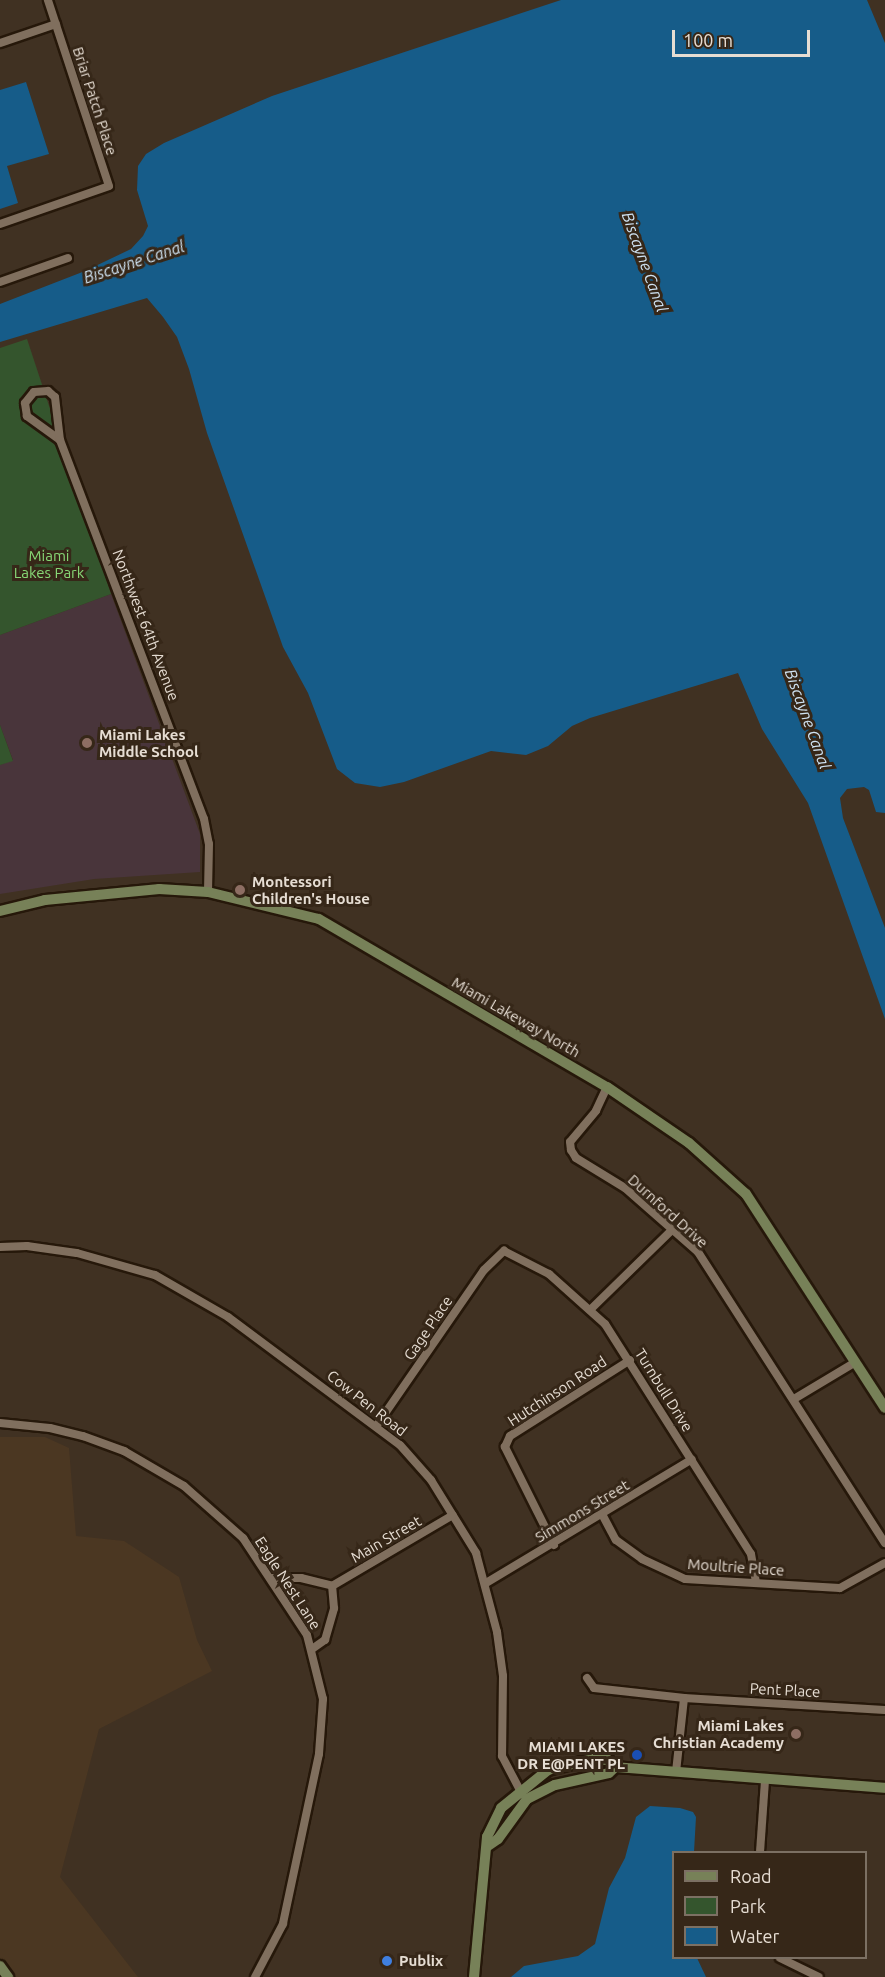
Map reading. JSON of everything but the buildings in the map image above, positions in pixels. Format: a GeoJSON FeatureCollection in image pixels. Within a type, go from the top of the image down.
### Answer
{"type":"FeatureCollection","features":[{"type":"Feature","properties":{"kind":"street","name":"Briar Patch Place"},"geometry":{"type":"LineString","coordinates":[[0,224],[109,186],[48,0]]}},
{"type":"Feature","properties":{"kind":"street"},"geometry":{"type":"LineString","coordinates":[[0,43],[56,24]]}},
{"type":"Feature","properties":{"kind":"street"},"geometry":{"type":"LineString","coordinates":[[0,282],[68,258]]}},
{"type":"Feature","properties":{"kind":"street","name":"Northwest 64th Avenue"},"geometry":{"type":"LineString","coordinates":[[60,440],[27,416],[25,403],[34,392],[48,391],[55,397],[60,440],[204,819],[209,844],[208,892]]}},
{"type":"Feature","properties":{"kind":"street","name":"Miami Lakeway North"},"geometry":{"type":"LineString","coordinates":[[0,911],[104,892],[208,892],[319,919],[607,1087],[689,1143],[746,1194],[885,1408]]}},
{"type":"Feature","properties":{"kind":"street","name":"Durnford Drive"},"geometry":{"type":"LineString","coordinates":[[607,1087],[596,1111],[570,1142],[571,1150],[576,1158],[625,1188],[698,1252],[885,1544]]}},
{"type":"Feature","properties":{"kind":"street"},"geometry":{"type":"LineString","coordinates":[[590,1310],[673,1230]]}},
{"type":"Feature","properties":{"kind":"street","name":"Cow Pen Road"},"geometry":{"type":"LineString","coordinates":[[0,1247],[27,1246],[77,1253],[155,1275],[228,1317],[377,1425],[431,1480],[476,1553],[486,1583],[503,1676],[502,1756],[518,1791],[527,1800]]}},
{"type":"Feature","properties":{"kind":"street","name":"Turnbull Drive"},"geometry":{"type":"LineString","coordinates":[[504,1251],[549,1274],[590,1310],[630,1360],[751,1554],[756,1582]]}},
{"type":"Feature","properties":{"kind":"street","name":"Gage Place"},"geometry":{"type":"LineString","coordinates":[[377,1425],[484,1270],[504,1251]]}},
{"type":"Feature","properties":{"kind":"street","name":"Hutchinson Road"},"geometry":{"type":"LineString","coordinates":[[554,1545],[505,1447],[510,1436],[630,1360]]}},
{"type":"Feature","properties":{"kind":"street"},"geometry":{"type":"LineString","coordinates":[[794,1399],[854,1363]]}},
{"type":"Feature","properties":{"kind":"street","name":"Eagle Nest Lane"},"geometry":{"type":"LineString","coordinates":[[0,1423],[50,1428],[83,1436],[124,1452],[171,1477],[235,1530],[272,1578],[312,1649],[323,1699],[319,1754],[283,1924],[255,1977]]}},
{"type":"Feature","properties":{"kind":"street","name":"Simmons Street"},"geometry":{"type":"LineString","coordinates":[[486,1583],[603,1516],[692,1459]]}},
{"type":"Feature","properties":{"kind":"street","name":"Main Street"},"geometry":{"type":"LineString","coordinates":[[332,1586],[453,1515]]}},
{"type":"Feature","properties":{"kind":"street","name":"Moultrie Place"},"geometry":{"type":"LineString","coordinates":[[603,1516],[616,1540],[642,1559],[686,1579],[840,1588],[885,1563]]}},
{"type":"Feature","properties":{"kind":"street"},"geometry":{"type":"LineString","coordinates":[[272,1578],[301,1578],[332,1586],[334,1608],[326,1640],[312,1649]]}},
{"type":"Feature","properties":{"kind":"street","name":"Pent Place"},"geometry":{"type":"LineString","coordinates":[[587,1678],[594,1688],[684,1698],[885,1710]]}},
{"type":"Feature","properties":{"kind":"street"},"geometry":{"type":"LineString","coordinates":[[676,1772],[684,1698]]}},
{"type":"Feature","properties":{"kind":"street"},"geometry":{"type":"LineString","coordinates":[[474,1977],[487,1838],[501,1808],[518,1791],[548,1770],[570,1762],[608,1760],[615,1767],[885,1788]]}},
{"type":"Feature","properties":{"kind":"street"},"geometry":{"type":"LineString","coordinates":[[488,1846],[498,1839],[527,1800],[555,1785],[609,1773],[615,1767]]}},
{"type":"Feature","properties":{"kind":"street"},"geometry":{"type":"LineString","coordinates":[[760,1851],[765,1780]]}},
{"type":"Feature","properties":{"kind":"street"},"geometry":{"type":"LineString","coordinates":[[782,1959],[819,1977]]}},
{"type":"Feature","properties":{"kind":"street"},"geometry":{"type":"LineString","coordinates":[[0,1966],[8,1977]]}},
{"type":"Feature","properties":{"kind":"shaded area","name":"Miami Lakes Middle School"},"geometry":{"type":"Polygon","coordinates":[[[111,594],[200,834],[200,872],[94,879],[0,894],[0,765],[13,760],[0,725],[0,635],[111,594]]]}},
{"type":"Feature","properties":{"kind":"shaded area"},"geometry":{"type":"Polygon","coordinates":[[[0,1437],[45,1437],[69,1448],[76,1536],[124,1541],[179,1577],[197,1640],[212,1671],[99,1729],[60,1877],[138,1977],[0,1977],[0,1437]]]}},
{"type":"Feature","properties":{"kind":"green space","name":"Miami Lakes Park"},"geometry":{"type":"Polygon","coordinates":[[[27,339],[111,594],[0,635],[0,348],[27,339]]]}},
{"type":"Feature","properties":{"kind":"green space"},"geometry":{"type":"Polygon","coordinates":[[[0,725],[13,761],[0,765],[0,725]]]}},
{"type":"Feature","properties":{"kind":"water","name":"Biscayne Canal"},"geometry":{"type":"Polygon","coordinates":[[[561,0],[867,0],[885,43],[885,813],[876,812],[869,790],[864,787],[847,789],[840,798],[843,818],[885,928],[885,1019],[808,803],[762,729],[738,673],[590,718],[572,726],[548,746],[526,755],[491,751],[404,782],[380,787],[355,783],[337,769],[308,693],[283,647],[207,433],[189,369],[177,337],[163,317],[147,298],[0,342],[0,304],[85,271],[131,249],[143,236],[148,226],[137,190],[138,166],[146,154],[164,143],[272,96],[561,0]]]}},
{"type":"Feature","properties":{"kind":"water"},"geometry":{"type":"Polygon","coordinates":[[[26,82],[49,154],[7,166],[18,203],[0,209],[0,90],[26,82]]]}},
{"type":"Feature","properties":{"kind":"water"},"geometry":{"type":"Polygon","coordinates":[[[650,1806],[680,1808],[693,1812],[696,1817],[694,1851],[672,1851],[672,1959],[697,1959],[706,1977],[511,1977],[524,1966],[578,1956],[595,1944],[609,1888],[625,1858],[636,1817],[650,1806]]]}},
{"type":"Feature","properties":{"kind":"place","name":"Miami Lakes Middle School"},"geometry":{"type":"Point","coordinates":[87,743]}},
{"type":"Feature","properties":{"kind":"place","name":"Montessori Children's House"},"geometry":{"type":"Point","coordinates":[240,890]}},
{"type":"Feature","properties":{"kind":"place","name":"Miami Lakes Christian Academy"},"geometry":{"type":"Point","coordinates":[796,1734]}},
{"type":"Feature","properties":{"kind":"place","name":"MIAMI LAKES DR E@PENT PL"},"geometry":{"type":"Point","coordinates":[637,1755]}},
{"type":"Feature","properties":{"kind":"place","name":"Publix"},"geometry":{"type":"Point","coordinates":[387,1961]}}]}
